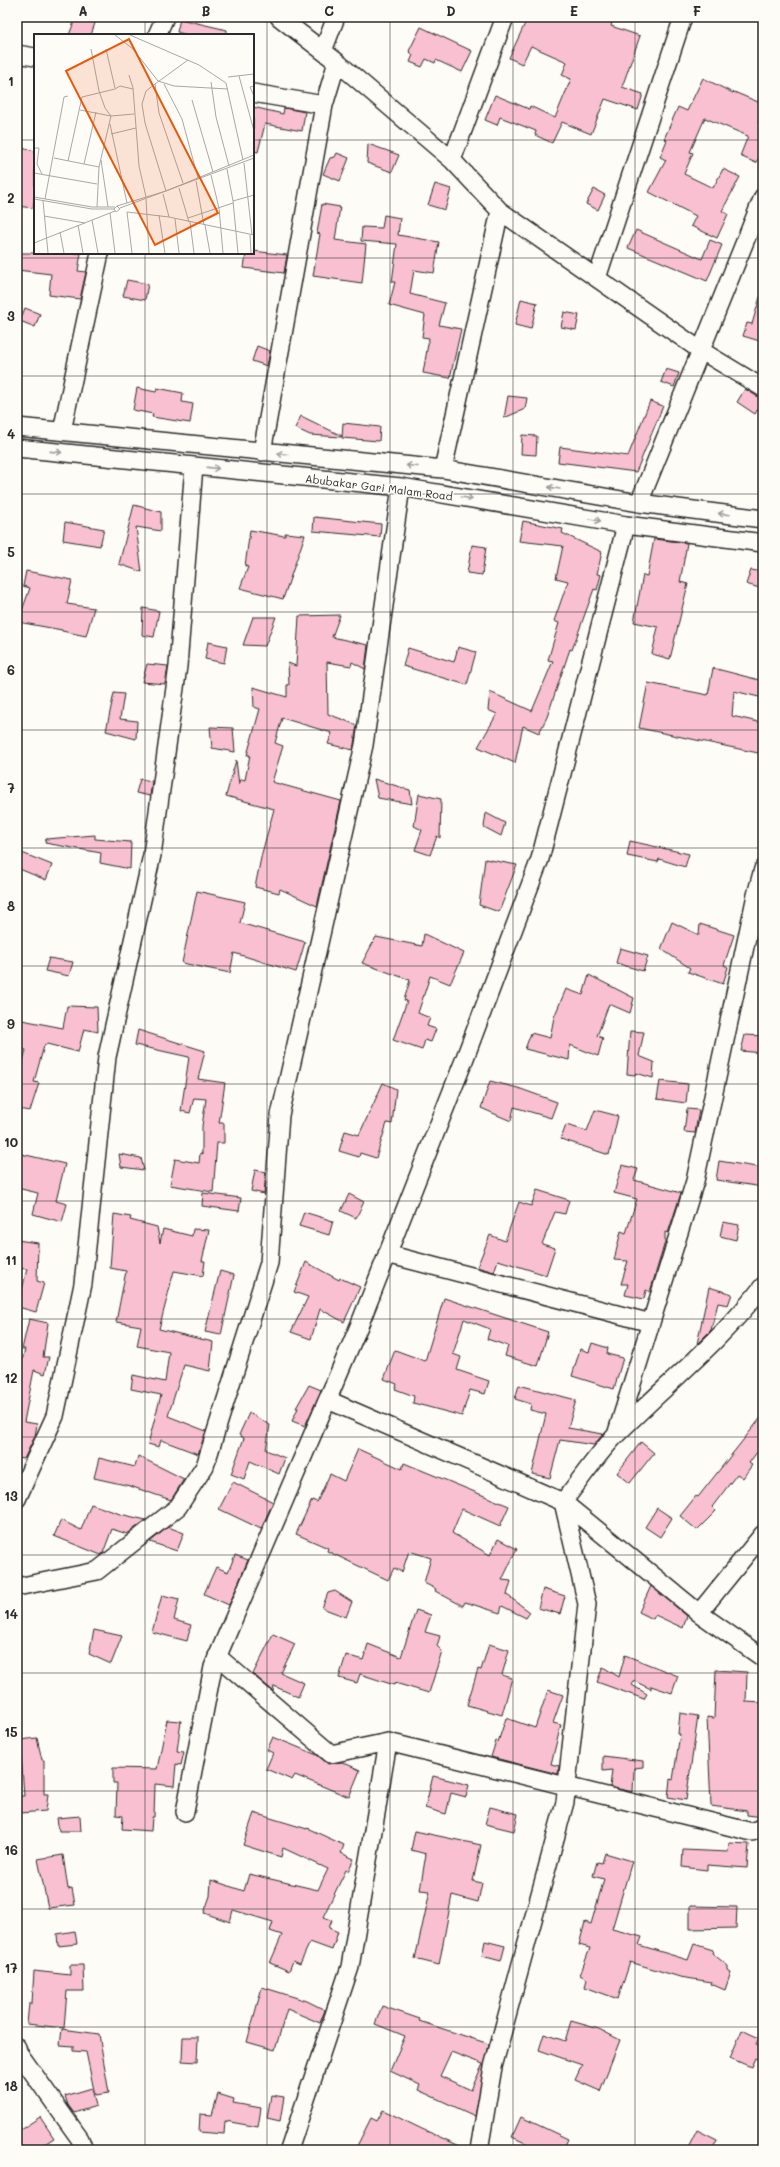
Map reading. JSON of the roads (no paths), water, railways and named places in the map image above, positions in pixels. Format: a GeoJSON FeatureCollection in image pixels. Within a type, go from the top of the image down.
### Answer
{"type":"FeatureCollection","features":[{"type":"Feature","properties":{"kind":"street"},"geometry":{"type":"LineString","coordinates":[[157,34],[165,17]]}},
{"type":"Feature","properties":{"kind":"street"},"geometry":{"type":"LineString","coordinates":[[279,17],[337,62],[452,160],[500,211],[700,350],[763,388]]}},
{"type":"Feature","properties":{"kind":"street"},"geometry":{"type":"LineString","coordinates":[[323,51],[336,17]]}},
{"type":"Feature","properties":{"kind":"street"},"geometry":{"type":"LineString","coordinates":[[452,160],[505,17]]}},
{"type":"Feature","properties":{"kind":"street"},"geometry":{"type":"LineString","coordinates":[[597,278],[683,17]]}},
{"type":"Feature","properties":{"kind":"street"},"geometry":{"type":"LineString","coordinates":[[17,54],[34,57]]}},
{"type":"Feature","properties":{"kind":"street"},"geometry":{"type":"LineString","coordinates":[[262,452],[324,105],[337,62]]}},
{"type":"Feature","properties":{"kind":"street"},"geometry":{"type":"LineString","coordinates":[[254,93],[324,105]]}},
{"type":"Feature","properties":{"kind":"street"},"geometry":{"type":"LineString","coordinates":[[640,503],[700,350],[763,197]]}},
{"type":"Feature","properties":{"kind":"street"},"geometry":{"type":"LineString","coordinates":[[443,469],[500,211]]}},
{"type":"Feature","properties":{"kind":"street"},"geometry":{"type":"LineString","coordinates":[[62,431],[100,254]]}},
{"type":"Feature","properties":{"kind":"street"},"geometry":{"type":"LineString","coordinates":[[17,427],[443,469],[640,503],[763,519]]}},
{"type":"Feature","properties":{"kind":"street","name":"Abubakar Gari Malam Road"},"geometry":{"type":"LineString","coordinates":[[18,452],[194,466],[401,487],[626,525],[763,543]]}},
{"type":"Feature","properties":{"kind":"street"},"geometry":{"type":"LineString","coordinates":[[17,1498],[56,1416],[83,1284],[107,1057],[152,855],[178,666],[194,466]]}},
{"type":"Feature","properties":{"kind":"street"},"geometry":{"type":"LineString","coordinates":[[17,1587],[97,1571],[178,1507],[205,1466],[269,1263],[280,1115],[364,745],[401,487]]}},
{"type":"Feature","properties":{"kind":"street"},"geometry":{"type":"LineString","coordinates":[[185,1812],[213,1667],[217,1656],[328,1400],[463,1063],[540,859],[626,525]]}},
{"type":"Feature","properties":{"kind":"street"},"geometry":{"type":"LineString","coordinates":[[617,1434],[695,1181],[763,869]]}},
{"type":"Feature","properties":{"kind":"street"},"geometry":{"type":"LineString","coordinates":[[387,1254],[651,1323]]}},
{"type":"Feature","properties":{"kind":"street"},"geometry":{"type":"LineString","coordinates":[[563,1502],[617,1434],[714,1342],[748,1305],[763,1286]]}},
{"type":"Feature","properties":{"kind":"street"},"geometry":{"type":"LineString","coordinates":[[328,1400],[563,1502],[699,1613],[763,1658]]}},
{"type":"Feature","properties":{"kind":"street"},"geometry":{"type":"LineString","coordinates":[[479,2150],[493,2067],[565,1802],[587,1604],[563,1502]]}},
{"type":"Feature","properties":{"kind":"street"},"geometry":{"type":"LineString","coordinates":[[699,1613],[763,1534]]}},
{"type":"Feature","properties":{"kind":"street"},"geometry":{"type":"LineString","coordinates":[[217,1656],[331,1754],[388,1742],[752,1832],[763,1827]]}},
{"type":"Feature","properties":{"kind":"street"},"geometry":{"type":"LineString","coordinates":[[289,2150],[350,1967],[388,1742]]}},
{"type":"Feature","properties":{"kind":"street"},"geometry":{"type":"LineString","coordinates":[[17,2047],[18,2052],[80,2139],[84,2150]]}}]}
